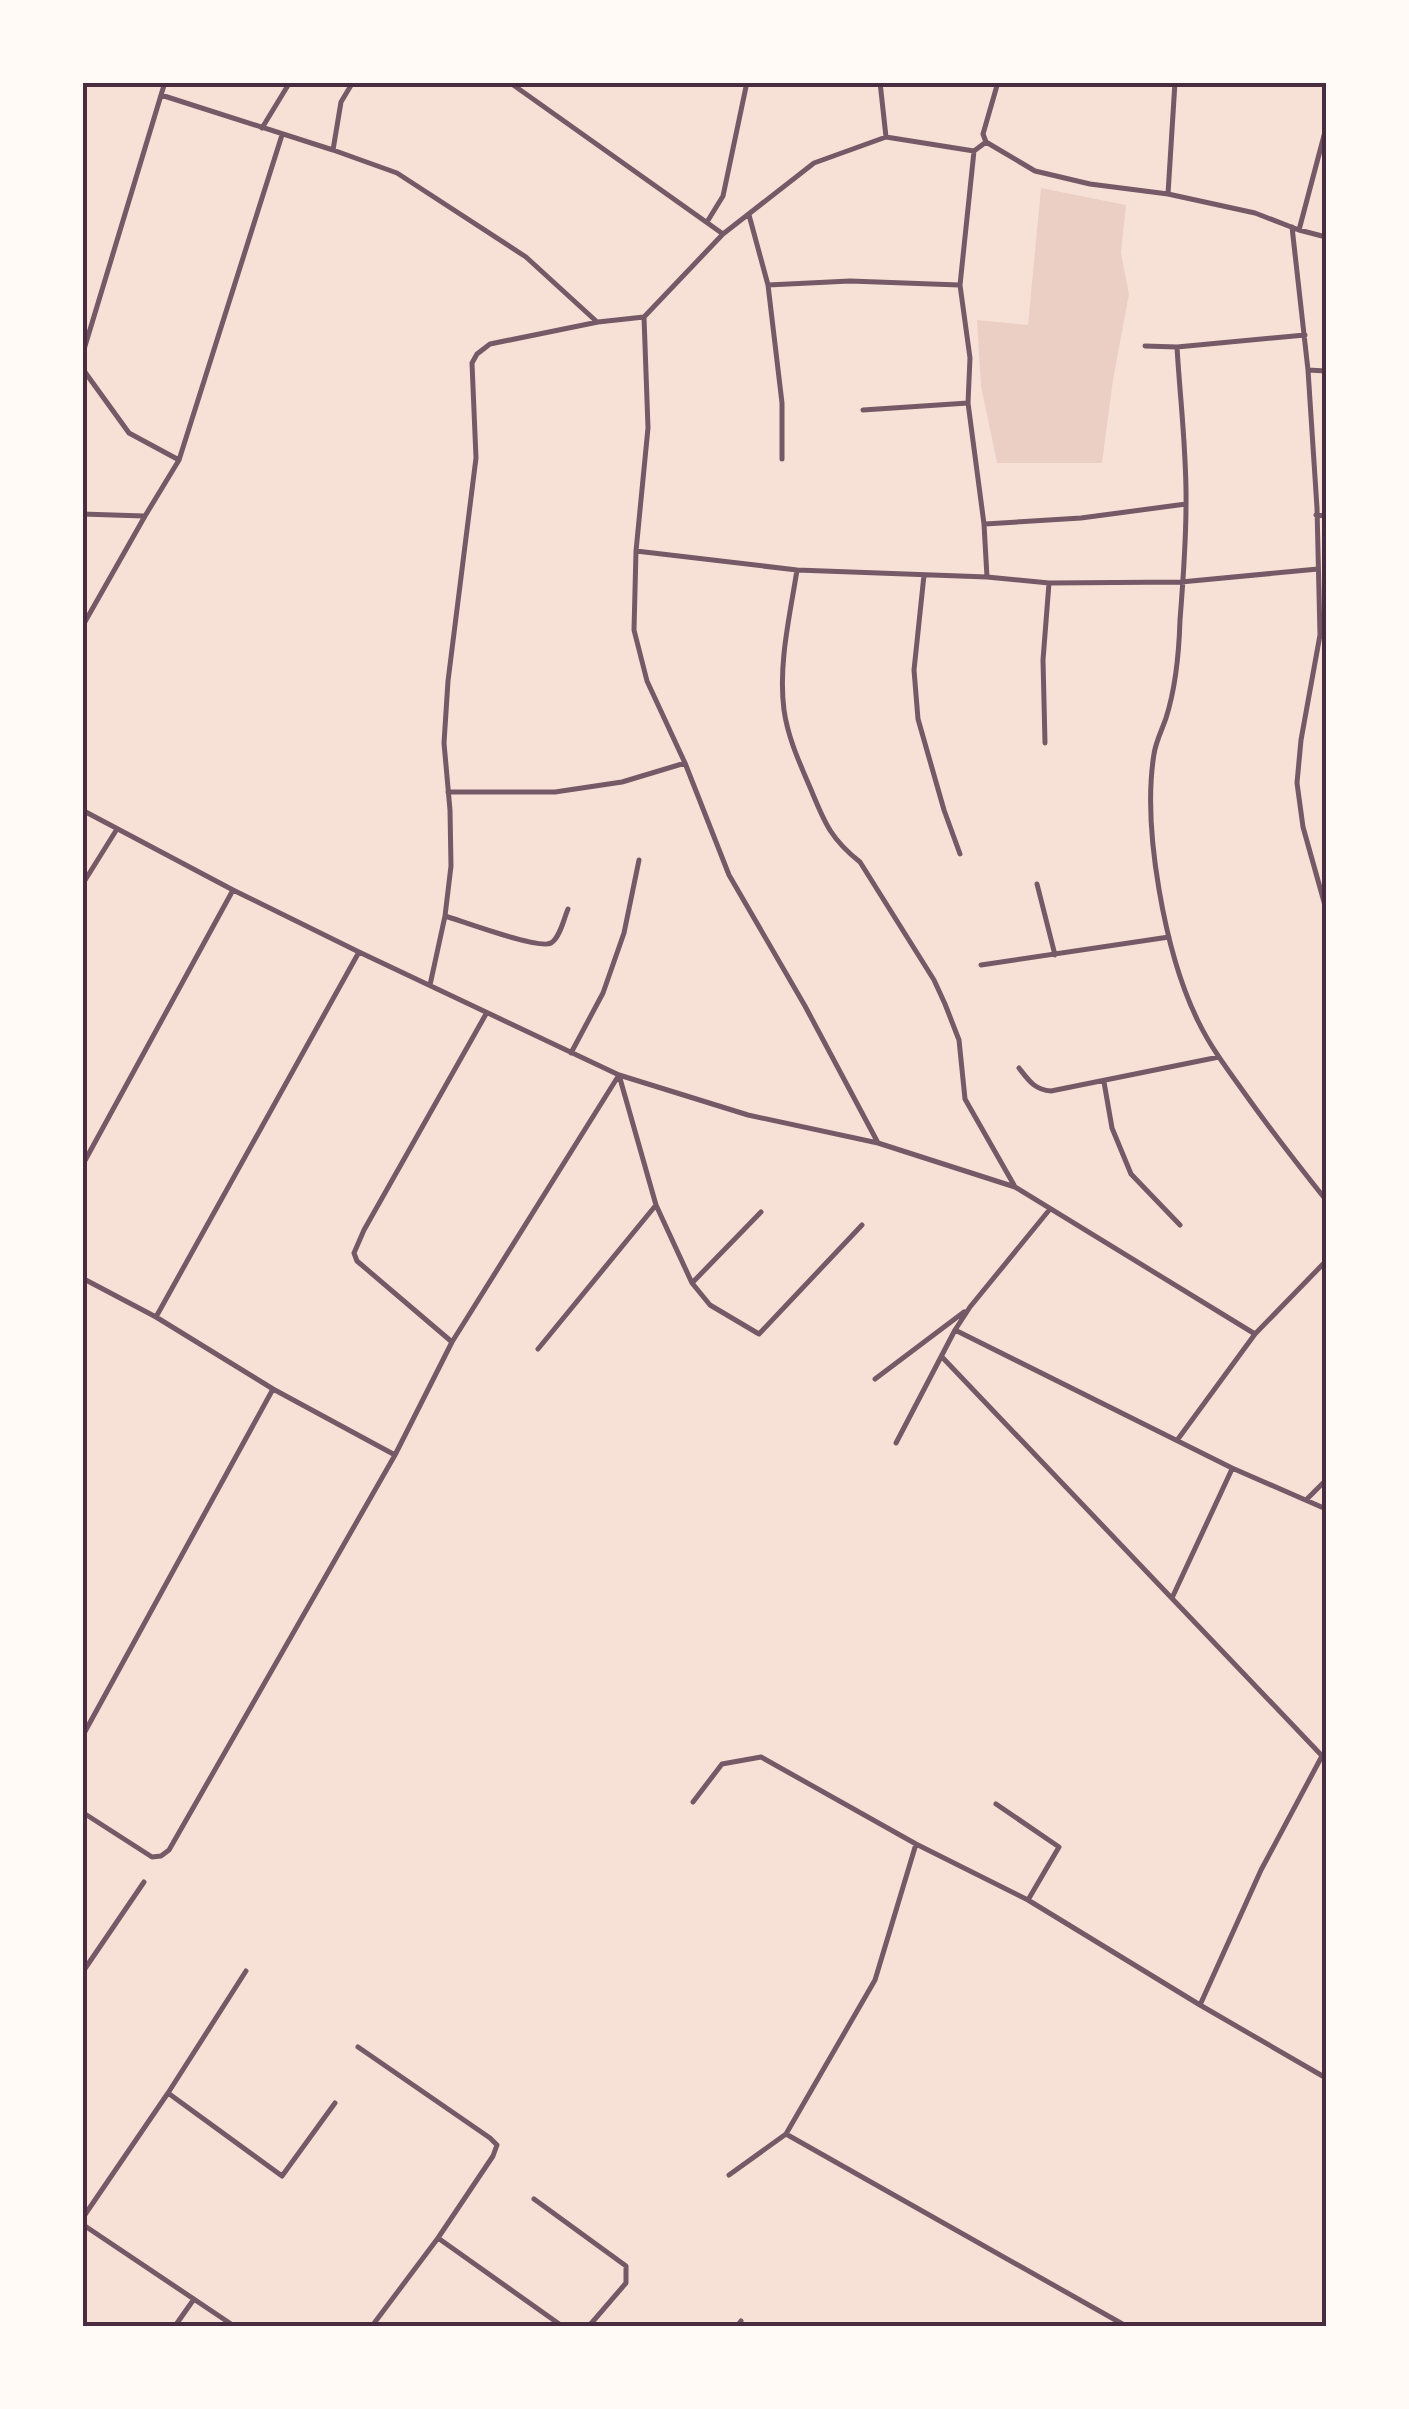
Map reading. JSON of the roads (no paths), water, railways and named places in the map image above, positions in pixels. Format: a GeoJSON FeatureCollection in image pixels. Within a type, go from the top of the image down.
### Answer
{"type":"FeatureCollection","features":[{"type":"Feature","properties":{"kind":"street"},"geometry":{"type":"LineString","coordinates":[[82,356],[165,82]]}},
{"type":"Feature","properties":{"kind":"street"},"geometry":{"type":"LineString","coordinates":[[262,128],[290,82]]}},
{"type":"Feature","properties":{"kind":"street"},"geometry":{"type":"LineString","coordinates":[[333,150],[341,102],[353,82]]}},
{"type":"Feature","properties":{"kind":"street"},"geometry":{"type":"LineString","coordinates":[[510,82],[723,234]]}},
{"type":"Feature","properties":{"kind":"street"},"geometry":{"type":"LineString","coordinates":[[707,222],[723,196],[747,82]]}},
{"type":"Feature","properties":{"kind":"street"},"geometry":{"type":"LineString","coordinates":[[880,82],[886,137]]}},
{"type":"Feature","properties":{"kind":"street"},"geometry":{"type":"LineString","coordinates":[[998,82],[983,134],[986,142],[1035,171],[1090,184],[1168,194],[1254,214],[1326,237]]}},
{"type":"Feature","properties":{"kind":"street"},"geometry":{"type":"LineString","coordinates":[[1168,194],[1175,82]]}},
{"type":"Feature","properties":{"kind":"street"},"geometry":{"type":"LineString","coordinates":[[162,96],[397,173],[526,256],[598,322]]}},
{"type":"Feature","properties":{"kind":"street"},"geometry":{"type":"LineString","coordinates":[[1299,230],[1326,128]]}},
{"type":"Feature","properties":{"kind":"street"},"geometry":{"type":"LineString","coordinates":[[82,627],[179,460],[282,136]]}},
{"type":"Feature","properties":{"kind":"street"},"geometry":{"type":"LineString","coordinates":[[430,985],[451,866],[444,744],[448,680],[476,458],[472,363],[477,354],[490,344],[598,322],[644,317],[723,234],[814,163],[886,137],[974,151],[986,142]]}},
{"type":"Feature","properties":{"kind":"street"},"geometry":{"type":"LineString","coordinates":[[974,151],[960,285],[970,358],[968,403],[987,577]]}},
{"type":"Feature","properties":{"kind":"street"},"geometry":{"type":"LineString","coordinates":[[749,214],[768,284],[782,404],[782,459]]}},
{"type":"Feature","properties":{"kind":"street"},"geometry":{"type":"LineString","coordinates":[[1292,226],[1308,370],[1320,635],[1297,783],[1326,909]]}},
{"type":"Feature","properties":{"kind":"street"},"geometry":{"type":"LineString","coordinates":[[768,284],[850,280],[960,285]]}},
{"type":"Feature","properties":{"kind":"street"},"geometry":{"type":"LineString","coordinates":[[644,317],[648,428],[636,550],[634,630],[647,681],[685,763],[729,875],[878,1143]]}},
{"type":"Feature","properties":{"kind":"street"},"geometry":{"type":"LineString","coordinates":[[1145,346],[1305,335]]}},
{"type":"Feature","properties":{"kind":"street"},"geometry":{"type":"LineString","coordinates":[[1177,346],[1186,504],[1174,687],[1154,748],[1150,814],[1161,899],[1168,936],[1193,1009],[1219,1058],[1326,1200]]}},
{"type":"Feature","properties":{"kind":"street"},"geometry":{"type":"LineString","coordinates":[[82,368],[129,433],[179,460]]}},
{"type":"Feature","properties":{"kind":"street"},"geometry":{"type":"LineString","coordinates":[[1308,370],[1326,371]]}},
{"type":"Feature","properties":{"kind":"street"},"geometry":{"type":"LineString","coordinates":[[863,410],[968,403]]}},
{"type":"Feature","properties":{"kind":"street"},"geometry":{"type":"LineString","coordinates":[[984,524],[1081,518],[1186,504]]}},
{"type":"Feature","properties":{"kind":"street"},"geometry":{"type":"LineString","coordinates":[[82,514],[145,516]]}},
{"type":"Feature","properties":{"kind":"street"},"geometry":{"type":"LineString","coordinates":[[1316,514],[1326,516]]}},
{"type":"Feature","properties":{"kind":"street"},"geometry":{"type":"LineString","coordinates":[[636,550],[797,570],[1049,583],[1181,582],[1318,569]]}},
{"type":"Feature","properties":{"kind":"street"},"geometry":{"type":"LineString","coordinates":[[797,570],[784,652],[784,710],[794,750],[828,831],[860,862],[934,980],[959,1040],[965,1099],[1015,1187]]}},
{"type":"Feature","properties":{"kind":"street"},"geometry":{"type":"LineString","coordinates":[[924,574],[914,670],[918,719],[960,854]]}},
{"type":"Feature","properties":{"kind":"street"},"geometry":{"type":"LineString","coordinates":[[1045,743],[1043,660],[1049,583]]}},
{"type":"Feature","properties":{"kind":"street"},"geometry":{"type":"LineString","coordinates":[[1320,635],[1326,641]]}},
{"type":"Feature","properties":{"kind":"street"},"geometry":{"type":"LineString","coordinates":[[448,792],[555,792],[622,782],[685,763]]}},
{"type":"Feature","properties":{"kind":"street"},"geometry":{"type":"LineString","coordinates":[[82,810],[233,890],[619,1075],[748,1115],[878,1143],[1015,1187],[1255,1334]]}},
{"type":"Feature","properties":{"kind":"street"},"geometry":{"type":"LineString","coordinates":[[82,885],[117,828]]}},
{"type":"Feature","properties":{"kind":"street"},"geometry":{"type":"LineString","coordinates":[[571,1054],[603,992],[624,933],[639,860]]}},
{"type":"Feature","properties":{"kind":"street"},"geometry":{"type":"LineString","coordinates":[[1037,884],[1055,954]]}},
{"type":"Feature","properties":{"kind":"street"},"geometry":{"type":"LineString","coordinates":[[82,1166],[233,890]]}},
{"type":"Feature","properties":{"kind":"street"},"geometry":{"type":"LineString","coordinates":[[445,916],[548,945],[555,941],[568,908]]}},
{"type":"Feature","properties":{"kind":"street"},"geometry":{"type":"LineString","coordinates":[[981,965],[1168,936]]}},
{"type":"Feature","properties":{"kind":"street"},"geometry":{"type":"LineString","coordinates":[[156,1316],[359,952]]}},
{"type":"Feature","properties":{"kind":"street"},"geometry":{"type":"LineString","coordinates":[[452,1342],[357,1261],[354,1253],[486,1013]]}},
{"type":"Feature","properties":{"kind":"street"},"geometry":{"type":"LineString","coordinates":[[1019,1068],[1030,1083],[1051,1091],[1219,1058]]}},
{"type":"Feature","properties":{"kind":"street"},"geometry":{"type":"LineString","coordinates":[[82,1812],[152,1857],[168,1850],[396,1455],[452,1342],[619,1075]]}},
{"type":"Feature","properties":{"kind":"street"},"geometry":{"type":"LineString","coordinates":[[619,1075],[656,1205],[692,1283],[710,1305],[760,1334],[862,1225]]}},
{"type":"Feature","properties":{"kind":"street"},"geometry":{"type":"LineString","coordinates":[[1104,1082],[1112,1128],[1131,1174],[1180,1225]]}},
{"type":"Feature","properties":{"kind":"street"},"geometry":{"type":"LineString","coordinates":[[538,1349],[656,1205]]}},
{"type":"Feature","properties":{"kind":"street"},"geometry":{"type":"LineString","coordinates":[[896,1443],[955,1330],[1050,1209]]}},
{"type":"Feature","properties":{"kind":"street"},"geometry":{"type":"LineString","coordinates":[[692,1283],[760,1212]]}},
{"type":"Feature","properties":{"kind":"street"},"geometry":{"type":"LineString","coordinates":[[1177,1440],[1255,1334],[1326,1262]]}},
{"type":"Feature","properties":{"kind":"street"},"geometry":{"type":"LineString","coordinates":[[82,1278],[156,1316],[273,1389],[396,1455]]}},
{"type":"Feature","properties":{"kind":"street"},"geometry":{"type":"LineString","coordinates":[[874,1379],[970,1308]]}},
{"type":"Feature","properties":{"kind":"street"},"geometry":{"type":"LineString","coordinates":[[955,1330],[1232,1468],[1326,1509]]}},
{"type":"Feature","properties":{"kind":"street"},"geometry":{"type":"LineString","coordinates":[[942,1357],[1324,1758],[1262,1870],[1200,2005]]}},
{"type":"Feature","properties":{"kind":"street"},"geometry":{"type":"LineString","coordinates":[[82,1737],[273,1389]]}},
{"type":"Feature","properties":{"kind":"street"},"geometry":{"type":"LineString","coordinates":[[1172,1598],[1232,1468]]}},
{"type":"Feature","properties":{"kind":"street"},"geometry":{"type":"LineString","coordinates":[[1306,1500],[1326,1480]]}},
{"type":"Feature","properties":{"kind":"street"},"geometry":{"type":"LineString","coordinates":[[694,1802],[722,1764],[760,1757],[916,1844],[1028,1900],[1326,2078]]}},
{"type":"Feature","properties":{"kind":"street"},"geometry":{"type":"LineString","coordinates":[[996,1804],[1059,1846],[1028,1900]]}},
{"type":"Feature","properties":{"kind":"street"},"geometry":{"type":"LineString","coordinates":[[728,2174],[786,2134],[875,1980],[916,1844]]}},
{"type":"Feature","properties":{"kind":"street"},"geometry":{"type":"LineString","coordinates":[[82,1973],[144,1882]]}},
{"type":"Feature","properties":{"kind":"street"},"geometry":{"type":"LineString","coordinates":[[234,2326],[82,2221],[246,1971]]}},
{"type":"Feature","properties":{"kind":"street"},"geometry":{"type":"LineString","coordinates":[[358,2046],[497,2146],[438,2238],[372,2326]]}},
{"type":"Feature","properties":{"kind":"street"},"geometry":{"type":"LineString","coordinates":[[168,2093],[282,2176],[335,2103]]}},
{"type":"Feature","properties":{"kind":"street"},"geometry":{"type":"LineString","coordinates":[[786,2134],[1126,2326]]}},
{"type":"Feature","properties":{"kind":"street"},"geometry":{"type":"LineString","coordinates":[[534,2200],[626,2266],[626,2283],[589,2326]]}},
{"type":"Feature","properties":{"kind":"street"},"geometry":{"type":"LineString","coordinates":[[438,2238],[562,2326]]}},
{"type":"Feature","properties":{"kind":"street"},"geometry":{"type":"LineString","coordinates":[[175,2326],[194,2300]]}},
{"type":"Feature","properties":{"kind":"street"},"geometry":{"type":"LineString","coordinates":[[539,2326],[546,2317]]}}]}
